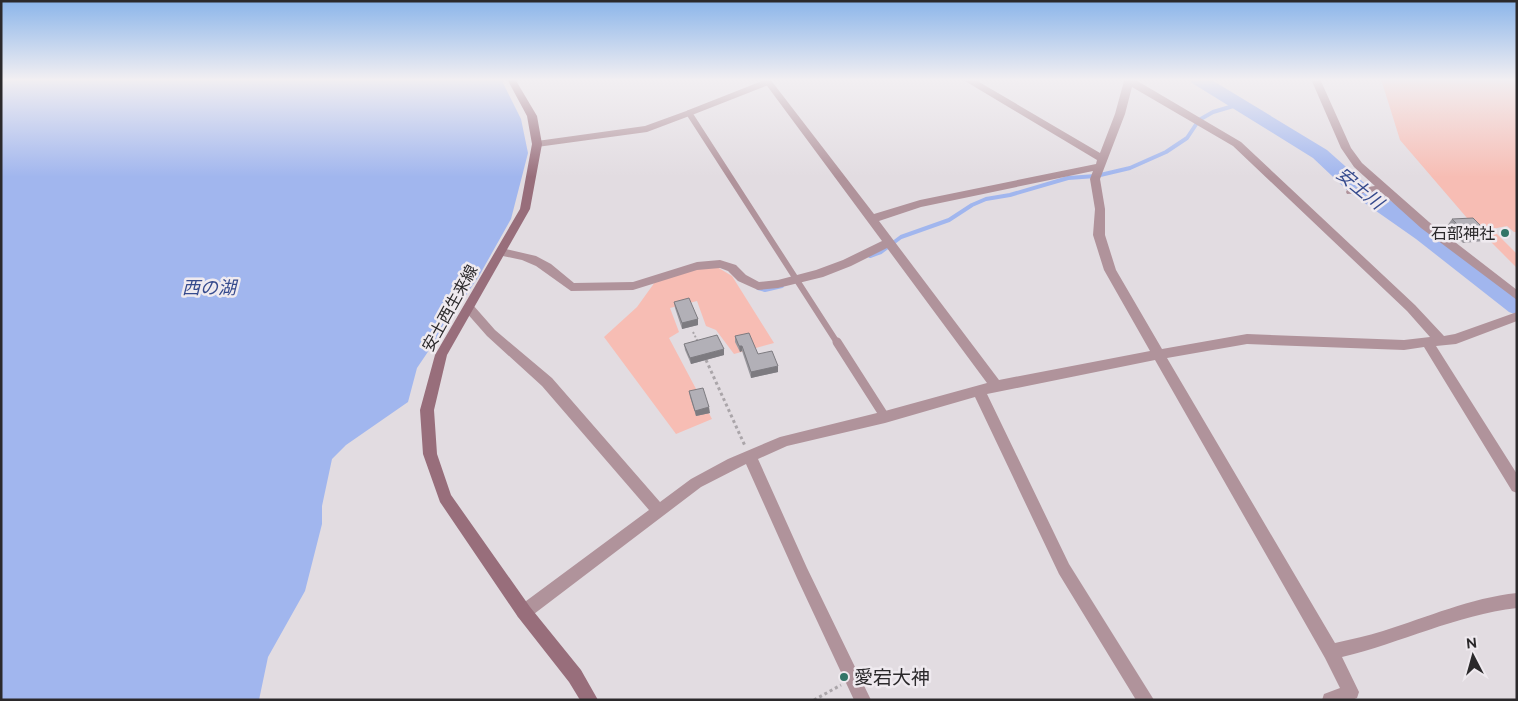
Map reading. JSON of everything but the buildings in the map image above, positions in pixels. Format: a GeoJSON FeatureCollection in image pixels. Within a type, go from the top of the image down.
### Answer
{"type":"FeatureCollection","features":[{"type":"Feature","properties":{"kind":"main road","name":"安土西生来線"},"geometry":{"type":"LineString","coordinates":[[530,112],[537,144],[525,209],[502,252],[441,354],[427,410],[430,454],[445,498],[524,612],[575,676],[590,700]]}},
{"type":"Feature","properties":{"kind":"street"},"geometry":{"type":"LineString","coordinates":[[791,112],[974,354],[996,386]]}},
{"type":"Feature","properties":{"kind":"street"},"geometry":{"type":"LineString","coordinates":[[1017,112],[1099,169]]}},
{"type":"Feature","properties":{"kind":"street"},"geometry":{"type":"LineString","coordinates":[[1121,112],[1099,169],[1099,235],[1110,270],[1331,652],[1353,696],[1330,700]]}},
{"type":"Feature","properties":{"kind":"street"},"geometry":{"type":"LineString","coordinates":[[1185,112],[1238,144],[1411,308],[1434,342],[1517,487]]}},
{"type":"Feature","properties":{"kind":"street"},"geometry":{"type":"LineString","coordinates":[[1330,112],[1346,148],[1358,165],[1439,236],[1517,296]]}},
{"type":"Feature","properties":{"kind":"street"},"geometry":{"type":"LineString","coordinates":[[537,144],[647,129],[689,113]]}},
{"type":"Feature","properties":{"kind":"street"},"geometry":{"type":"LineString","coordinates":[[872,219],[920,204],[1099,169]]}},
{"type":"Feature","properties":{"kind":"street"},"geometry":{"type":"LineString","coordinates":[[1351,192],[1382,188]]}},
{"type":"Feature","properties":{"kind":"street"},"geometry":{"type":"LineString","coordinates":[[502,252],[522,254],[542,262],[570,287],[632,286],[697,266],[720,264],[732,268],[742,278],[758,286],[778,284],[819,274],[847,263],[889,242]]}},
{"type":"Feature","properties":{"kind":"street"},"geometry":{"type":"LineString","coordinates":[[469,308],[490,333],[547,382],[659,511]]}},
{"type":"Feature","properties":{"kind":"street"},"geometry":{"type":"LineString","coordinates":[[524,612],[696,483],[733,463],[785,441],[885,417],[996,386],[1158,353],[1247,339],[1404,345],[1434,342],[1456,339],[1517,316]]}},
{"type":"Feature","properties":{"kind":"street"},"geometry":{"type":"LineString","coordinates":[[979,391],[1064,569],[1146,700]]}},
{"type":"Feature","properties":{"kind":"street"},"geometry":{"type":"LineString","coordinates":[[750,457],[802,573],[863,700]]}},
{"type":"Feature","properties":{"kind":"street"},"geometry":{"type":"LineString","coordinates":[[1331,652],[1390,637],[1446,616],[1499,602],[1517,600]]}},
{"type":"Feature","properties":{"kind":"lane"},"geometry":{"type":"LineString","coordinates":[[692,112],[689,113],[885,417]]}},
{"type":"Feature","properties":{"kind":"path"},"geometry":{"type":"LineString","coordinates":[[693,332],[699,346]]}},
{"type":"Feature","properties":{"kind":"path"},"geometry":{"type":"LineString","coordinates":[[706,360],[750,457]]}},
{"type":"Feature","properties":{"kind":"path"},"geometry":{"type":"LineString","coordinates":[[814,700],[853,679]]}},
{"type":"Feature","properties":{"kind":"shaded area"},"geometry":{"type":"Polygon","coordinates":[[[1391,112],[1517,112],[1517,232],[1514,232],[1507,226],[1492,229],[1517,254],[1517,268],[1467,218],[1400,140],[1391,112]]]}},
{"type":"Feature","properties":{"kind":"shaded area"},"geometry":{"type":"Polygon","coordinates":[[[717,267],[732,276],[774,343],[734,354],[716,330],[706,326],[697,301],[670,308],[679,332],[669,338],[712,419],[676,434],[604,337],[637,307],[655,282],[695,269],[717,267]]]}},
{"type":"Feature","properties":{"kind":"water","name":"西の湖"},"geometry":{"type":"Polygon","coordinates":[[[1,112],[517,112],[521,119],[528,153],[511,219],[479,276],[417,368],[408,402],[346,445],[332,459],[322,506],[322,524],[305,591],[268,657],[259,700],[1,700],[1,112]]]}},
{"type":"Feature","properties":{"kind":"waterway"},"geometry":{"type":"LineString","coordinates":[[870,256],[881,252],[901,237],[949,220],[972,205],[986,199],[1010,195],[1068,178],[1096,176],[1130,168],[1166,152],[1187,138],[1199,120],[1214,112]]}},
{"type":"Feature","properties":{"kind":"waterway","name":"安土川"},"geometry":{"type":"LineString","coordinates":[[1251,112],[1320,154],[1356,187],[1424,234],[1517,306]]}},
{"type":"Feature","properties":{"kind":"waterway"},"geometry":{"type":"LineString","coordinates":[[758,288],[765,290],[782,286]]}},
{"type":"Feature","properties":{"kind":"place","name":"石部神社"},"geometry":{"type":"Point","coordinates":[1505,233]}},
{"type":"Feature","properties":{"kind":"place","name":"愛宕大神"},"geometry":{"type":"Point","coordinates":[844,677]}}]}
